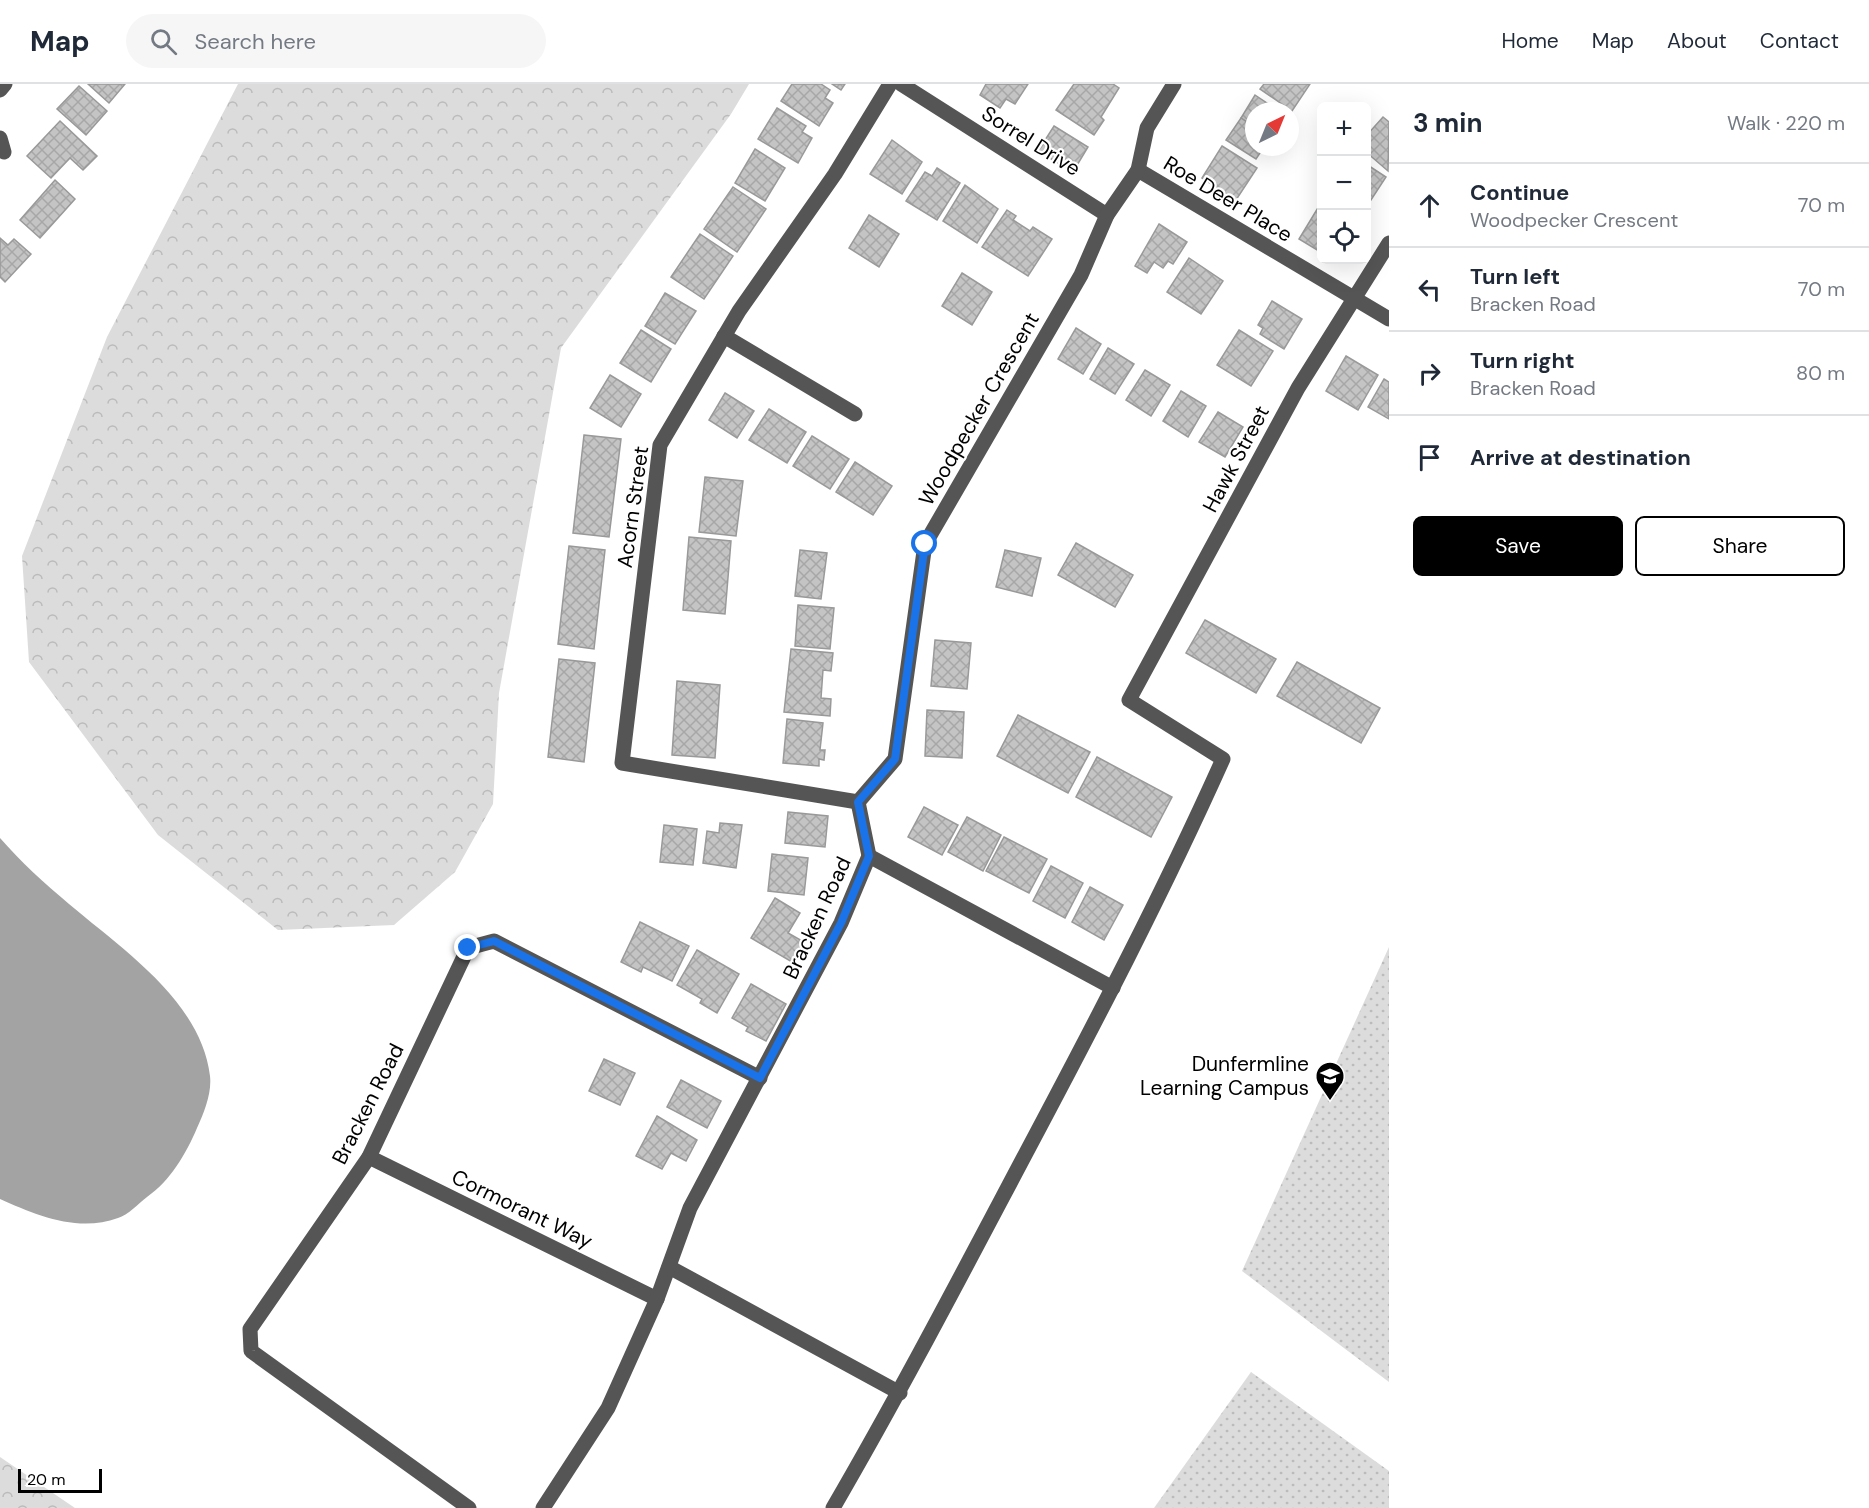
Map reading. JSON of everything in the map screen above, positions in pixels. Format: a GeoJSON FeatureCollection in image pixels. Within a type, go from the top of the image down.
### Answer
{"type":"FeatureCollection","features":[{"type":"Feature","properties":{"kind":"street"},"geometry":{"type":"LineString","coordinates":[[0,90],[5,84]]}},
{"type":"Feature","properties":{"kind":"street","name":"Acorn Street"},"geometry":{"type":"LineString","coordinates":[[858,802],[622,763],[660,445],[724,336],[835,174],[890,84]]}},
{"type":"Feature","properties":{"kind":"street","name":"Sorrel Drive"},"geometry":{"type":"LineString","coordinates":[[901,84],[1107,215]]}},
{"type":"Feature","properties":{"kind":"street","name":"Woodpecker Crescent"},"geometry":{"type":"LineString","coordinates":[[858,802],[895,759],[925,544],[1081,275],[1107,215],[1138,170],[1147,128],[1174,84]]}},
{"type":"Feature","properties":{"kind":"street","name":"Roe Deer Place"},"geometry":{"type":"LineString","coordinates":[[1138,170],[1389,319]]}},
{"type":"Feature","properties":{"kind":"street","name":"Hawk Street"},"geometry":{"type":"LineString","coordinates":[[1113,988],[1187,839],[1223,759],[1129,700],[1298,388],[1389,243]]}},
{"type":"Feature","properties":{"kind":"street"},"geometry":{"type":"LineString","coordinates":[[724,336],[855,414]]}},
{"type":"Feature","properties":{"kind":"street","name":"Bracken Road"},"geometry":{"type":"LineString","coordinates":[[543,1508],[608,1408],[657,1299],[690,1208],[841,923],[869,856],[858,802]]}},
{"type":"Feature","properties":{"kind":"street"},"geometry":{"type":"LineString","coordinates":[[833,1508],[900,1393],[1113,988],[869,856]]}},
{"type":"Feature","properties":{"kind":"street","name":"Bracken Road"},"geometry":{"type":"LineString","coordinates":[[469,1508],[251,1351],[250,1329],[369,1157],[468,948],[494,941],[760,1078]]}},
{"type":"Feature","properties":{"kind":"street","name":"Cormorant Way"},"geometry":{"type":"LineString","coordinates":[[369,1157],[657,1299]]}},
{"type":"Feature","properties":{"kind":"street"},"geometry":{"type":"LineString","coordinates":[[669,1267],[900,1393]]}},
{"type":"Feature","properties":{"kind":"green space"},"geometry":{"type":"Polygon","coordinates":[[[238,84],[749,84],[731,114],[561,348],[499,693],[493,804],[455,872],[394,925],[278,930],[158,835],[29,662],[22,556],[107,337],[238,84]]]}},
{"type":"Feature","properties":{"kind":"green space"},"geometry":{"type":"Polygon","coordinates":[[[1389,947],[1389,1382],[1242,1271],[1389,947]]]}},
{"type":"Feature","properties":{"kind":"green space"},"geometry":{"type":"Polygon","coordinates":[[[1251,1372],[1389,1471],[1389,1508],[1154,1508],[1251,1372]]]}},
{"type":"Feature","properties":{"kind":"green space"},"geometry":{"type":"Polygon","coordinates":[[[0,1457],[75,1508],[0,1508],[0,1457]]]}},
{"type":"Feature","properties":{"kind":"shaded area"},"geometry":{"type":"Polygon","coordinates":[[[0,838],[42,880],[135,958],[156,979],[192,1024],[204,1049],[210,1076],[210,1089],[207,1103],[188,1148],[163,1183],[122,1217],[88,1224],[73,1223],[43,1216],[0,1199],[0,838]]]}},
{"type":"Feature","properties":{"kind":"building"},"geometry":{"type":"Polygon","coordinates":[[[88,84],[125,84],[109,103],[88,84]]]}},
{"type":"Feature","properties":{"kind":"building"},"geometry":{"type":"Polygon","coordinates":[[[792,84],[821,84],[830,90],[825,98],[833,103],[819,126],[781,101],[792,84]]]}},
{"type":"Feature","properties":{"kind":"building"},"geometry":{"type":"Polygon","coordinates":[[[832,84],[845,84],[841,90],[832,84]]]}},
{"type":"Feature","properties":{"kind":"building"},"geometry":{"type":"Polygon","coordinates":[[[986,84],[1028,84],[1015,104],[1006,99],[1000,108],[980,95],[986,84]]]}},
{"type":"Feature","properties":{"kind":"building"},"geometry":{"type":"Polygon","coordinates":[[[1074,84],[1113,84],[1119,88],[1101,117],[1104,120],[1094,135],[1056,110],[1074,84]]]}},
{"type":"Feature","properties":{"kind":"building"},"geometry":{"type":"Polygon","coordinates":[[[1264,84],[1310,84],[1298,102],[1279,102],[1260,89],[1264,84]]]}},
{"type":"Feature","properties":{"kind":"building"},"geometry":{"type":"Polygon","coordinates":[[[79,86],[107,111],[86,135],[57,109],[79,86]]]}},
{"type":"Feature","properties":{"kind":"building"},"geometry":{"type":"Polygon","coordinates":[[[1255,95],[1266,102],[1251,102],[1255,95]]]}},
{"type":"Feature","properties":{"kind":"building"},"geometry":{"type":"Polygon","coordinates":[[[777,108],[806,126],[802,132],[812,138],[798,163],[758,139],[777,108]]]}},
{"type":"Feature","properties":{"kind":"building"},"geometry":{"type":"Polygon","coordinates":[[[1383,117],[1389,122],[1388,171],[1371,156],[1371,130],[1383,117]]]}},
{"type":"Feature","properties":{"kind":"building"},"geometry":{"type":"Polygon","coordinates":[[[1241,118],[1245,121],[1245,152],[1226,140],[1241,118]]]}},
{"type":"Feature","properties":{"kind":"building"},"geometry":{"type":"Polygon","coordinates":[[[60,121],[97,156],[83,170],[70,158],[51,178],[27,156],[60,121]]]}},
{"type":"Feature","properties":{"kind":"building"},"geometry":{"type":"Polygon","coordinates":[[[1054,126],[1088,147],[1073,172],[1038,151],[1054,126]]]}},
{"type":"Feature","properties":{"kind":"building"},"geometry":{"type":"Polygon","coordinates":[[[892,140],[922,162],[902,194],[870,174],[892,140]]]}},
{"type":"Feature","properties":{"kind":"building"},"geometry":{"type":"Polygon","coordinates":[[[1222,146],[1257,168],[1236,200],[1202,178],[1222,146]]]}},
{"type":"Feature","properties":{"kind":"building"},"geometry":{"type":"Polygon","coordinates":[[[755,149],[785,168],[765,201],[735,183],[755,149]]]}},
{"type":"Feature","properties":{"kind":"building"},"geometry":{"type":"Polygon","coordinates":[[[1371,167],[1386,177],[1371,200],[1371,167]]]}},
{"type":"Feature","properties":{"kind":"building"},"geometry":{"type":"Polygon","coordinates":[[[937,168],[960,183],[937,220],[906,201],[925,172],[932,176],[937,168]]]}},
{"type":"Feature","properties":{"kind":"building"},"geometry":{"type":"Polygon","coordinates":[[[55,180],[75,199],[40,238],[20,220],[55,180]]]}},
{"type":"Feature","properties":{"kind":"building"},"geometry":{"type":"Polygon","coordinates":[[[965,185],[998,209],[977,243],[943,221],[965,185]]]}},
{"type":"Feature","properties":{"kind":"building"},"geometry":{"type":"Polygon","coordinates":[[[733,187],[766,209],[737,252],[704,229],[733,187]]]}},
{"type":"Feature","properties":{"kind":"building"},"geometry":{"type":"Polygon","coordinates":[[[1317,209],[1317,250],[1299,239],[1317,209]]]}},
{"type":"Feature","properties":{"kind":"building"},"geometry":{"type":"Polygon","coordinates":[[[1007,210],[1016,216],[1013,220],[1030,231],[1033,227],[1052,239],[1028,276],[982,247],[1007,210]]]}},
{"type":"Feature","properties":{"kind":"building"},"geometry":{"type":"Polygon","coordinates":[[[869,215],[899,234],[879,267],[849,248],[869,215]]]}},
{"type":"Feature","properties":{"kind":"building"},"geometry":{"type":"Polygon","coordinates":[[[1159,224],[1187,242],[1173,264],[1168,261],[1163,268],[1154,262],[1147,273],[1135,266],[1159,224]]]}},
{"type":"Feature","properties":{"kind":"building"},"geometry":{"type":"Polygon","coordinates":[[[700,234],[733,256],[704,299],[671,277],[700,234]]]}},
{"type":"Feature","properties":{"kind":"building"},"geometry":{"type":"Polygon","coordinates":[[[0,238],[8,245],[14,239],[31,254],[5,282],[0,277],[0,238]]]}},
{"type":"Feature","properties":{"kind":"building"},"geometry":{"type":"Polygon","coordinates":[[[1189,258],[1223,281],[1201,314],[1167,292],[1189,258]]]}},
{"type":"Feature","properties":{"kind":"building"},"geometry":{"type":"Polygon","coordinates":[[[962,273],[992,292],[972,325],[942,306],[962,273]]]}},
{"type":"Feature","properties":{"kind":"building"},"geometry":{"type":"Polygon","coordinates":[[[665,293],[696,311],[675,344],[645,326],[665,293]]]}},
{"type":"Feature","properties":{"kind":"building"},"geometry":{"type":"Polygon","coordinates":[[[1272,301],[1302,319],[1284,349],[1260,334],[1263,328],[1258,325],[1272,301]]]}},
{"type":"Feature","properties":{"kind":"building"},"geometry":{"type":"Polygon","coordinates":[[[1076,328],[1101,344],[1083,374],[1058,359],[1076,328]]]}},
{"type":"Feature","properties":{"kind":"building"},"geometry":{"type":"Polygon","coordinates":[[[641,330],[671,349],[651,382],[620,363],[641,330]]]}},
{"type":"Feature","properties":{"kind":"building"},"geometry":{"type":"Polygon","coordinates":[[[1239,330],[1273,351],[1251,386],[1217,365],[1239,330]]]}},
{"type":"Feature","properties":{"kind":"building"},"geometry":{"type":"Polygon","coordinates":[[[1108,348],[1134,364],[1115,394],[1090,379],[1108,348]]]}},
{"type":"Feature","properties":{"kind":"building"},"geometry":{"type":"Polygon","coordinates":[[[1346,356],[1378,375],[1358,410],[1326,391],[1346,356]]]}},
{"type":"Feature","properties":{"kind":"building"},"geometry":{"type":"Polygon","coordinates":[[[1145,370],[1170,385],[1151,416],[1126,400],[1145,370]]]}},
{"type":"Feature","properties":{"kind":"building"},"geometry":{"type":"Polygon","coordinates":[[[610,375],[641,394],[621,427],[590,408],[610,375]]]}},
{"type":"Feature","properties":{"kind":"building"},"geometry":{"type":"Polygon","coordinates":[[[1384,379],[1389,382],[1389,419],[1368,407],[1384,379]]]}},
{"type":"Feature","properties":{"kind":"building"},"geometry":{"type":"Polygon","coordinates":[[[1181,391],[1206,406],[1188,437],[1163,421],[1181,391]]]}},
{"type":"Feature","properties":{"kind":"building"},"geometry":{"type":"Polygon","coordinates":[[[725,393],[754,411],[737,438],[709,420],[725,393]]]}},
{"type":"Feature","properties":{"kind":"building"},"geometry":{"type":"Polygon","coordinates":[[[769,409],[806,432],[787,463],[749,440],[769,409]]]}},
{"type":"Feature","properties":{"kind":"building"},"geometry":{"type":"Polygon","coordinates":[[[1218,412],[1243,427],[1225,457],[1199,442],[1218,412]]]}},
{"type":"Feature","properties":{"kind":"building"},"geometry":{"type":"Polygon","coordinates":[[[584,435],[621,439],[609,537],[573,533],[584,435]]]}},
{"type":"Feature","properties":{"kind":"building"},"geometry":{"type":"Polygon","coordinates":[[[812,436],[849,459],[830,489],[793,466],[812,436]]]}},
{"type":"Feature","properties":{"kind":"building"},"geometry":{"type":"Polygon","coordinates":[[[855,462],[892,486],[873,515],[836,492],[855,462]]]}},
{"type":"Feature","properties":{"kind":"building"},"geometry":{"type":"Polygon","coordinates":[[[705,477],[743,481],[736,536],[699,532],[705,477]]]}},
{"type":"Feature","properties":{"kind":"building"},"geometry":{"type":"Polygon","coordinates":[[[689,537],[731,541],[725,614],[683,610],[689,537]]]}},
{"type":"Feature","properties":{"kind":"building"},"geometry":{"type":"Polygon","coordinates":[[[1076,543],[1133,575],[1115,607],[1058,575],[1076,543]]]}},
{"type":"Feature","properties":{"kind":"building"},"geometry":{"type":"Polygon","coordinates":[[[569,546],[605,550],[594,649],[558,644],[569,546]]]}},
{"type":"Feature","properties":{"kind":"building"},"geometry":{"type":"Polygon","coordinates":[[[800,550],[827,553],[821,599],[795,596],[800,550]]]}},
{"type":"Feature","properties":{"kind":"building"},"geometry":{"type":"Polygon","coordinates":[[[1005,550],[1041,558],[1032,596],[996,587],[1005,550]]]}},
{"type":"Feature","properties":{"kind":"building"},"geometry":{"type":"Polygon","coordinates":[[[798,605],[834,608],[830,649],[795,646],[798,605]]]}},
{"type":"Feature","properties":{"kind":"building"},"geometry":{"type":"Polygon","coordinates":[[[1205,620],[1276,659],[1256,693],[1186,653],[1205,620]]]}},
{"type":"Feature","properties":{"kind":"building"},"geometry":{"type":"Polygon","coordinates":[[[935,640],[971,643],[967,689],[931,686],[935,640]]]}},
{"type":"Feature","properties":{"kind":"building"},"geometry":{"type":"Polygon","coordinates":[[[791,649],[833,653],[831,671],[823,670],[821,698],[831,699],[830,716],[784,712],[791,649]]]}},
{"type":"Feature","properties":{"kind":"building"},"geometry":{"type":"Polygon","coordinates":[[[559,659],[595,663],[584,762],[548,757],[559,659]]]}},
{"type":"Feature","properties":{"kind":"building"},"geometry":{"type":"Polygon","coordinates":[[[1297,662],[1380,708],[1361,743],[1277,696],[1297,662]]]}},
{"type":"Feature","properties":{"kind":"building"},"geometry":{"type":"Polygon","coordinates":[[[677,681],[720,685],[715,758],[672,755],[677,681]]]}},
{"type":"Feature","properties":{"kind":"building"},"geometry":{"type":"Polygon","coordinates":[[[927,710],[964,712],[962,758],[925,756],[927,710]]]}},
{"type":"Feature","properties":{"kind":"building"},"geometry":{"type":"Polygon","coordinates":[[[1018,715],[1090,752],[1068,793],[997,756],[1018,715]]]}},
{"type":"Feature","properties":{"kind":"building"},"geometry":{"type":"Polygon","coordinates":[[[787,719],[823,723],[820,750],[825,750],[824,760],[819,759],[819,766],[783,763],[787,719]]]}},
{"type":"Feature","properties":{"kind":"building"},"geometry":{"type":"Polygon","coordinates":[[[1097,757],[1172,797],[1151,837],[1076,797],[1097,757]]]}},
{"type":"Feature","properties":{"kind":"building"},"geometry":{"type":"Polygon","coordinates":[[[924,807],[958,825],[942,855],[908,837],[924,807]]]}},
{"type":"Feature","properties":{"kind":"building"},"geometry":{"type":"Polygon","coordinates":[[[788,812],[828,816],[825,847],[785,843],[788,812]]]}},
{"type":"Feature","properties":{"kind":"building"},"geometry":{"type":"Polygon","coordinates":[[[967,817],[1001,835],[983,871],[948,852],[967,817]]]}},
{"type":"Feature","properties":{"kind":"building"},"geometry":{"type":"Polygon","coordinates":[[[720,823],[742,825],[736,868],[703,863],[707,831],[719,833],[720,823]]]}},
{"type":"Feature","properties":{"kind":"building"},"geometry":{"type":"Polygon","coordinates":[[[664,825],[697,829],[693,865],[660,862],[664,825]]]}},
{"type":"Feature","properties":{"kind":"building"},"geometry":{"type":"Polygon","coordinates":[[[1004,837],[1047,859],[1029,893],[986,871],[1004,837]]]}},
{"type":"Feature","properties":{"kind":"building"},"geometry":{"type":"Polygon","coordinates":[[[772,854],[808,858],[804,895],[768,891],[772,854]]]}},
{"type":"Feature","properties":{"kind":"building"},"geometry":{"type":"Polygon","coordinates":[[[1051,866],[1083,883],[1065,918],[1033,901],[1051,866]]]}},
{"type":"Feature","properties":{"kind":"building"},"geometry":{"type":"Polygon","coordinates":[[[1090,887],[1123,905],[1104,940],[1072,922],[1090,887]]]}},
{"type":"Feature","properties":{"kind":"building"},"geometry":{"type":"Polygon","coordinates":[[[775,898],[800,913],[788,933],[804,942],[792,962],[751,938],[775,898]]]}},
{"type":"Feature","properties":{"kind":"building"},"geometry":{"type":"Polygon","coordinates":[[[640,922],[689,946],[672,981],[643,967],[641,972],[621,962],[640,922]]]}},
{"type":"Feature","properties":{"kind":"building"},"geometry":{"type":"Polygon","coordinates":[[[697,950],[739,974],[717,1013],[700,1003],[702,999],[677,985],[697,950]]]}},
{"type":"Feature","properties":{"kind":"building"},"geometry":{"type":"Polygon","coordinates":[[[751,984],[786,1004],[766,1041],[746,1031],[748,1027],[732,1018],[751,984]]]}},
{"type":"Feature","properties":{"kind":"building"},"geometry":{"type":"Polygon","coordinates":[[[604,1059],[635,1073],[620,1105],[589,1091],[604,1059]]]}},
{"type":"Feature","properties":{"kind":"building"},"geometry":{"type":"Polygon","coordinates":[[[681,1080],[721,1101],[707,1128],[667,1107],[681,1080]]]}},
{"type":"Feature","properties":{"kind":"building"},"geometry":{"type":"Polygon","coordinates":[[[657,1116],[697,1140],[686,1161],[671,1153],[662,1169],[636,1156],[657,1116]]]}},
{"type":"Feature","properties":{"kind":"place","name":"Dunfermline Learning Campus"},"geometry":{"type":"Point","coordinates":[1330,1102]}},
{"type":"Feature","properties":{"kind":"route"},"geometry":{"type":"LineString","coordinates":[[468,948],[494,941],[760,1078],[841,923],[869,856],[858,802],[895,759],[925,544]]}}]}
